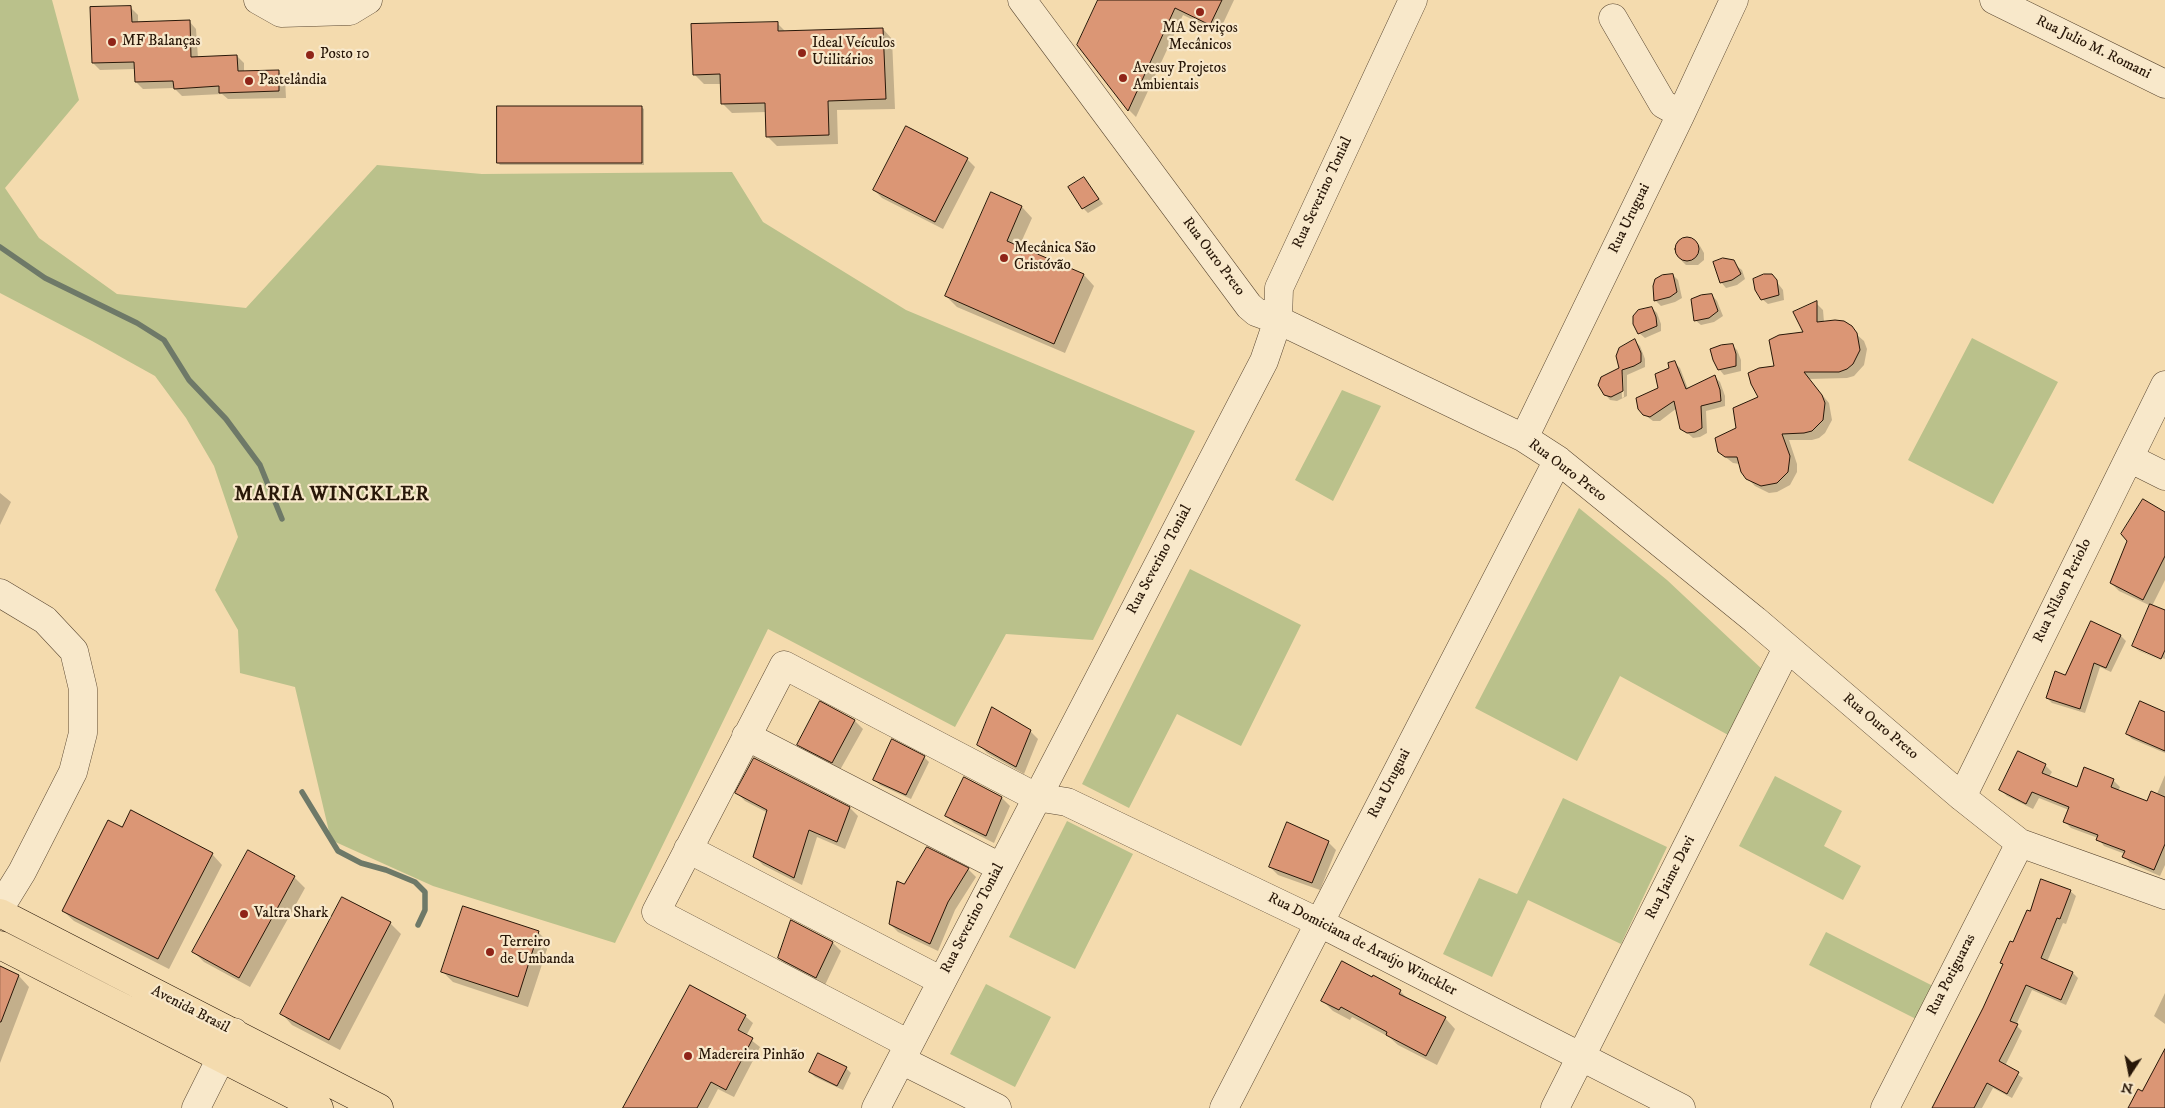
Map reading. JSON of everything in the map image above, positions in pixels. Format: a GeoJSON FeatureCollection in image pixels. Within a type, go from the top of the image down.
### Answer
{"type":"FeatureCollection","features":[{"type":"Feature","properties":{"kind":"main road","name":"Avenida Brasil"},"geometry":{"type":"LineString","coordinates":[[0,913],[227,1045],[319,1108]]}},
{"type":"Feature","properties":{"kind":"main road","name":"Avenida Brasil"},"geometry":{"type":"LineString","coordinates":[[0,945],[227,1045],[379,1108]]}},
{"type":"Feature","properties":{"kind":"street"},"geometry":{"type":"LineString","coordinates":[[258,0],[281,13],[350,11],[368,0]]}},
{"type":"Feature","properties":{"kind":"street","name":"Rua Ouro Preto"},"geometry":{"type":"LineString","coordinates":[[1022,0],[1249,306],[1256,312],[1278,320],[1524,438],[1558,460],[1787,648],[1962,797],[2020,843],[2165,895]]}},
{"type":"Feature","properties":{"kind":"street","name":"Rua Severino Tonial"},"geometry":{"type":"LineString","coordinates":[[876,1108],[1264,361],[1278,320],[1279,288],[1413,0]]}},
{"type":"Feature","properties":{"kind":"street","name":"Rua Uruguai"},"geometry":{"type":"LineString","coordinates":[[1524,438],[1734,0]]}},
{"type":"Feature","properties":{"kind":"street","name":"Rua Julio M. Romani"},"geometry":{"type":"LineString","coordinates":[[1994,0],[2165,84]]}},
{"type":"Feature","properties":{"kind":"street"},"geometry":{"type":"LineString","coordinates":[[1613,18],[1663,104],[1681,114]]}},
{"type":"Feature","properties":{"kind":"street","name":"Rua Nilson Periolo"},"geometry":{"type":"LineString","coordinates":[[1962,797],[2165,385]]}},
{"type":"Feature","properties":{"kind":"street"},"geometry":{"type":"LineString","coordinates":[[2129,458],[2165,476]]}},
{"type":"Feature","properties":{"kind":"street","name":"Rua Uruguai"},"geometry":{"type":"LineString","coordinates":[[1224,1108],[1318,922],[1558,460]]}},
{"type":"Feature","properties":{"kind":"street"},"geometry":{"type":"LineString","coordinates":[[0,593],[45,620],[74,651],[83,689],[83,733],[73,772],[22,872],[6,898],[0,899]]}},
{"type":"Feature","properties":{"kind":"street","name":"Rua Jaime Davi"},"geometry":{"type":"LineString","coordinates":[[1555,1108],[1787,648]]}},
{"type":"Feature","properties":{"kind":"street","name":"Rua Domiciana de Araújo Winckler"},"geometry":{"type":"LineString","coordinates":[[746,736],[784,665],[1036,797],[1067,802],[1318,922],[1681,1108]]}},
{"type":"Feature","properties":{"kind":"street"},"geometry":{"type":"LineString","coordinates":[[997,1108],[905,1052],[656,912],[746,736],[1000,867]]}},
{"type":"Feature","properties":{"kind":"street","name":"Rua Potiguaras"},"geometry":{"type":"LineString","coordinates":[[1885,1108],[2020,843]]}},
{"type":"Feature","properties":{"kind":"street"},"geometry":{"type":"LineString","coordinates":[[688,849],[942,981]]}},
{"type":"Feature","properties":{"kind":"street"},"geometry":{"type":"LineString","coordinates":[[196,1108],[227,1045]]}},
{"type":"Feature","properties":{"kind":"green space"},"geometry":{"type":"Polygon","coordinates":[[[0,0],[52,0],[79,100],[5,188],[39,238],[117,294],[246,308],[377,165],[482,174],[732,172],[763,222],[906,310],[1195,431],[1093,640],[1006,634],[955,727],[768,629],[615,943],[433,886],[331,840],[295,687],[240,673],[238,630],[215,590],[238,537],[214,466],[186,418],[155,376],[0,293],[0,0]]]}},
{"type":"Feature","properties":{"kind":"green space"},"geometry":{"type":"Polygon","coordinates":[[[1972,338],[2058,382],[1993,504],[1908,460],[1972,338]]]}},
{"type":"Feature","properties":{"kind":"green space"},"geometry":{"type":"Polygon","coordinates":[[[1342,390],[1381,406],[1333,501],[1295,480],[1342,390]]]}},
{"type":"Feature","properties":{"kind":"green space"},"geometry":{"type":"Polygon","coordinates":[[[1579,508],[1667,580],[1764,671],[1730,736],[1620,676],[1577,761],[1475,708],[1579,508]]]}},
{"type":"Feature","properties":{"kind":"green space"},"geometry":{"type":"Polygon","coordinates":[[[1190,569],[1301,625],[1241,746],[1177,714],[1129,808],[1082,784],[1190,569]]]}},
{"type":"Feature","properties":{"kind":"green space"},"geometry":{"type":"Polygon","coordinates":[[[1775,776],[1842,811],[1824,846],[1861,866],[1843,900],[1739,846],[1775,776]]]}},
{"type":"Feature","properties":{"kind":"green space"},"geometry":{"type":"Polygon","coordinates":[[[1563,798],[1667,847],[1621,944],[1528,900],[1492,977],[1443,954],[1479,878],[1517,894],[1563,798]]]}},
{"type":"Feature","properties":{"kind":"green space"},"geometry":{"type":"Polygon","coordinates":[[[1067,821],[1133,854],[1075,969],[1009,937],[1067,821]]]}},
{"type":"Feature","properties":{"kind":"green space"},"geometry":{"type":"Polygon","coordinates":[[[1826,932],[1935,987],[1918,1020],[1809,965],[1826,932]]]}},
{"type":"Feature","properties":{"kind":"green space"},"geometry":{"type":"Polygon","coordinates":[[[986,984],[1051,1017],[1015,1087],[950,1054],[986,984]]]}},
{"type":"Feature","properties":{"kind":"building","name":"Avesuy Projetos Ambientais"},"geometry":{"type":"Polygon","coordinates":[[[1098,0],[1222,0],[1210,25],[1175,8],[1128,111],[1077,45],[1098,0]]]}},
{"type":"Feature","properties":{"kind":"building"},"geometry":{"type":"Polygon","coordinates":[[[131,6],[132,22],[190,20],[191,57],[237,55],[238,71],[279,70],[279,91],[219,93],[219,86],[174,89],[173,81],[135,82],[134,62],[92,63],[90,7],[131,6]]]}},
{"type":"Feature","properties":{"kind":"building","name":"Ideal Veículos Utilitários"},"geometry":{"type":"Polygon","coordinates":[[[778,22],[778,31],[883,28],[886,99],[828,101],[829,135],[766,137],[765,103],[721,104],[720,74],[693,75],[691,24],[778,22]]]}},
{"type":"Feature","properties":{"kind":"building"},"geometry":{"type":"Polygon","coordinates":[[[497,106],[642,106],[642,163],[497,163],[497,106]]]}},
{"type":"Feature","properties":{"kind":"building"},"geometry":{"type":"Polygon","coordinates":[[[906,126],[968,158],[935,222],[873,190],[906,126]]]}},
{"type":"Feature","properties":{"kind":"building"},"geometry":{"type":"Polygon","coordinates":[[[1084,177],[1099,199],[1082,209],[1068,187],[1084,177]]]}},
{"type":"Feature","properties":{"kind":"building","name":"Mecânica São Cristóvão"},"geometry":{"type":"Polygon","coordinates":[[[991,192],[1022,206],[1007,241],[1084,274],[1054,344],[945,296],[991,192]]]}},
{"type":"Feature","properties":{"kind":"building"},"geometry":{"type":"Polygon","coordinates":[[[1687,237],[1696,240],[1699,249],[1696,258],[1687,261],[1678,258],[1675,249],[1678,240],[1687,237]]]}},
{"type":"Feature","properties":{"kind":"building"},"geometry":{"type":"Polygon","coordinates":[[[1723,258],[1734,260],[1741,274],[1732,280],[1720,283],[1713,262],[1723,258]]]}},
{"type":"Feature","properties":{"kind":"building"},"geometry":{"type":"Polygon","coordinates":[[[1673,274],[1677,292],[1670,297],[1654,301],[1653,286],[1655,279],[1662,275],[1673,274]]]}},
{"type":"Feature","properties":{"kind":"building"},"geometry":{"type":"Polygon","coordinates":[[[1764,274],[1772,274],[1777,280],[1779,295],[1761,300],[1755,290],[1753,279],[1764,274]]]}},
{"type":"Feature","properties":{"kind":"building"},"geometry":{"type":"Polygon","coordinates":[[[1712,294],[1718,311],[1709,318],[1694,321],[1691,299],[1701,295],[1712,294]]]}},
{"type":"Feature","properties":{"kind":"building"},"geometry":{"type":"Polygon","coordinates":[[[1817,301],[1817,322],[1844,321],[1852,326],[1857,333],[1860,350],[1853,364],[1847,369],[1839,372],[1804,372],[1822,395],[1825,403],[1823,420],[1812,431],[1782,434],[1790,456],[1788,472],[1777,483],[1761,486],[1746,479],[1741,472],[1737,457],[1725,457],[1718,452],[1715,438],[1736,428],[1733,408],[1758,397],[1748,373],[1759,368],[1774,366],[1769,340],[1779,335],[1803,332],[1793,312],[1817,301]]]}},
{"type":"Feature","properties":{"kind":"building"},"geometry":{"type":"Polygon","coordinates":[[[1652,307],[1657,326],[1638,334],[1633,324],[1633,316],[1638,310],[1652,307]]]}},
{"type":"Feature","properties":{"kind":"building"},"geometry":{"type":"Polygon","coordinates":[[[1635,339],[1641,353],[1641,362],[1622,370],[1623,391],[1611,397],[1604,395],[1598,385],[1601,377],[1619,368],[1616,356],[1619,348],[1635,339]]]}},
{"type":"Feature","properties":{"kind":"building"},"geometry":{"type":"Polygon","coordinates":[[[1733,344],[1736,354],[1736,366],[1718,370],[1710,349],[1721,345],[1733,344]]]}},
{"type":"Feature","properties":{"kind":"building"},"geometry":{"type":"Polygon","coordinates":[[[1675,361],[1686,389],[1715,375],[1720,390],[1721,401],[1701,406],[1702,428],[1695,432],[1687,433],[1680,429],[1674,401],[1650,417],[1643,415],[1638,409],[1636,398],[1658,388],[1655,374],[1669,368],[1668,363],[1675,361]]]}},
{"type":"Feature","properties":{"kind":"building"},"geometry":{"type":"Polygon","coordinates":[[[2143,499],[2165,512],[2165,556],[2143,600],[2110,583],[2127,541],[2121,534],[2143,499]]]}},
{"type":"Feature","properties":{"kind":"building"},"geometry":{"type":"Polygon","coordinates":[[[2150,604],[2165,610],[2165,650],[2161,659],[2132,646],[2150,604]]]}},
{"type":"Feature","properties":{"kind":"building"},"geometry":{"type":"Polygon","coordinates":[[[2091,621],[2121,635],[2106,668],[2094,663],[2080,709],[2046,698],[2055,671],[2065,675],[2091,621]]]}},
{"type":"Feature","properties":{"kind":"building"},"geometry":{"type":"Polygon","coordinates":[[[820,701],[855,720],[832,763],[797,745],[820,701]]]}},
{"type":"Feature","properties":{"kind":"building"},"geometry":{"type":"Polygon","coordinates":[[[2140,701],[2165,712],[2165,751],[2126,734],[2140,701]]]}},
{"type":"Feature","properties":{"kind":"building"},"geometry":{"type":"Polygon","coordinates":[[[992,707],[1031,730],[1016,767],[977,745],[992,707]]]}},
{"type":"Feature","properties":{"kind":"building"},"geometry":{"type":"Polygon","coordinates":[[[892,739],[925,756],[906,795],[873,780],[892,739]]]}},
{"type":"Feature","properties":{"kind":"building"},"geometry":{"type":"Polygon","coordinates":[[[2018,751],[2046,764],[2042,773],[2077,787],[2084,767],[2114,779],[2111,787],[2147,801],[2151,791],[2165,797],[2165,844],[2154,870],[2122,857],[2125,851],[2096,840],[2098,835],[2063,822],[2069,807],[2032,792],[2026,804],[1999,790],[2018,751]]]}},
{"type":"Feature","properties":{"kind":"building"},"geometry":{"type":"Polygon","coordinates":[[[754,758],[850,807],[837,842],[809,830],[794,878],[753,857],[767,810],[735,793],[754,758]]]}},
{"type":"Feature","properties":{"kind":"building"},"geometry":{"type":"Polygon","coordinates":[[[964,777],[1002,797],[986,836],[945,816],[964,777]]]}},
{"type":"Feature","properties":{"kind":"building"},"geometry":{"type":"Polygon","coordinates":[[[131,810],[213,853],[158,959],[62,911],[108,820],[122,827],[131,810]]]}},
{"type":"Feature","properties":{"kind":"building"},"geometry":{"type":"Polygon","coordinates":[[[1287,822],[1329,841],[1312,883],[1269,867],[1287,822]]]}},
{"type":"Feature","properties":{"kind":"building"},"geometry":{"type":"Polygon","coordinates":[[[927,847],[969,868],[948,902],[930,944],[889,924],[897,881],[904,884],[927,847]]]}},
{"type":"Feature","properties":{"kind":"building","name":"Valtra Shark"},"geometry":{"type":"Polygon","coordinates":[[[248,850],[295,876],[239,978],[192,952],[248,850]]]}},
{"type":"Feature","properties":{"kind":"building"},"geometry":{"type":"Polygon","coordinates":[[[2041,879],[2071,890],[2060,919],[2057,918],[2041,958],[2073,972],[2061,1000],[2026,985],[2010,1021],[2018,1024],[1999,1061],[2019,1072],[2007,1094],[1987,1083],[1974,1108],[1932,1108],[1983,1008],[2003,964],[2000,963],[2010,941],[2013,942],[2027,910],[2030,911],[2041,879]]]}},
{"type":"Feature","properties":{"kind":"building","name":"Valtra Shark"},"geometry":{"type":"Polygon","coordinates":[[[342,897],[391,922],[329,1040],[280,1014],[342,897]]]}},
{"type":"Feature","properties":{"kind":"building","name":"Terreiro de Umbanda"},"geometry":{"type":"Polygon","coordinates":[[[463,906],[539,931],[518,997],[441,972],[463,906]]]}},
{"type":"Feature","properties":{"kind":"building"},"geometry":{"type":"Polygon","coordinates":[[[791,920],[833,942],[816,978],[778,958],[791,920]]]}},
{"type":"Feature","properties":{"kind":"building"},"geometry":{"type":"Polygon","coordinates":[[[1342,961],[1401,990],[1399,994],[1446,1017],[1426,1056],[1386,1035],[1387,1032],[1341,1007],[1339,1010],[1321,1001],[1342,961]]]}},
{"type":"Feature","properties":{"kind":"building"},"geometry":{"type":"Polygon","coordinates":[[[0,966],[19,975],[1,1022],[0,1022],[0,966]]]}},
{"type":"Feature","properties":{"kind":"building","name":"Madereira Pinhão"},"geometry":{"type":"Polygon","coordinates":[[[690,985],[746,1015],[738,1030],[753,1038],[726,1090],[711,1082],[697,1108],[623,1108],[690,985]]]}},
{"type":"Feature","properties":{"kind":"building"},"geometry":{"type":"Polygon","coordinates":[[[2165,1049],[2165,1108],[2128,1108],[2138,1089],[2142,1091],[2165,1049]]]}},
{"type":"Feature","properties":{"kind":"building"},"geometry":{"type":"Polygon","coordinates":[[[818,1053],[847,1067],[837,1086],[809,1072],[818,1053]]]}},
{"type":"Feature","properties":{"kind":"waterway"},"geometry":{"type":"LineString","coordinates":[[0,247],[45,278],[137,323],[164,340],[189,380],[226,419],[260,465],[282,519]]}},
{"type":"Feature","properties":{"kind":"waterway"},"geometry":{"type":"LineString","coordinates":[[302,792],[338,851],[361,863],[386,870],[415,882],[425,892],[425,910],[418,925]]}},
{"type":"Feature","properties":{"kind":"place","name":"MA Serviços Mecânicos"},"geometry":{"type":"Point","coordinates":[1200,12]}},
{"type":"Feature","properties":{"kind":"place","name":"MF Balanças"},"geometry":{"type":"Point","coordinates":[112,42]}},
{"type":"Feature","properties":{"kind":"place","name":"Ideal Veículos Utilitários"},"geometry":{"type":"Point","coordinates":[802,53]}},
{"type":"Feature","properties":{"kind":"place","name":"Posto 10"},"geometry":{"type":"Point","coordinates":[310,55]}},
{"type":"Feature","properties":{"kind":"place","name":"Avesuy Projetos Ambientais"},"geometry":{"type":"Point","coordinates":[1123,78]}},
{"type":"Feature","properties":{"kind":"place","name":"Pastelândia"},"geometry":{"type":"Point","coordinates":[249,81]}},
{"type":"Feature","properties":{"kind":"place","name":"Mecânica São Cristóvão"},"geometry":{"type":"Point","coordinates":[1004,258]}},
{"type":"Feature","properties":{"kind":"place","name":"Valtra Shark"},"geometry":{"type":"Point","coordinates":[244,914]}},
{"type":"Feature","properties":{"kind":"place","name":"Terreiro de Umbanda"},"geometry":{"type":"Point","coordinates":[490,952]}},
{"type":"Feature","properties":{"kind":"place","name":"Madereira Pinhão"},"geometry":{"type":"Point","coordinates":[688,1056]}},
{"type":"Feature","properties":{"kind":"district","name":"MARIA WINCKLER"},"geometry":{"type":"Point","coordinates":[332,496]}}]}
